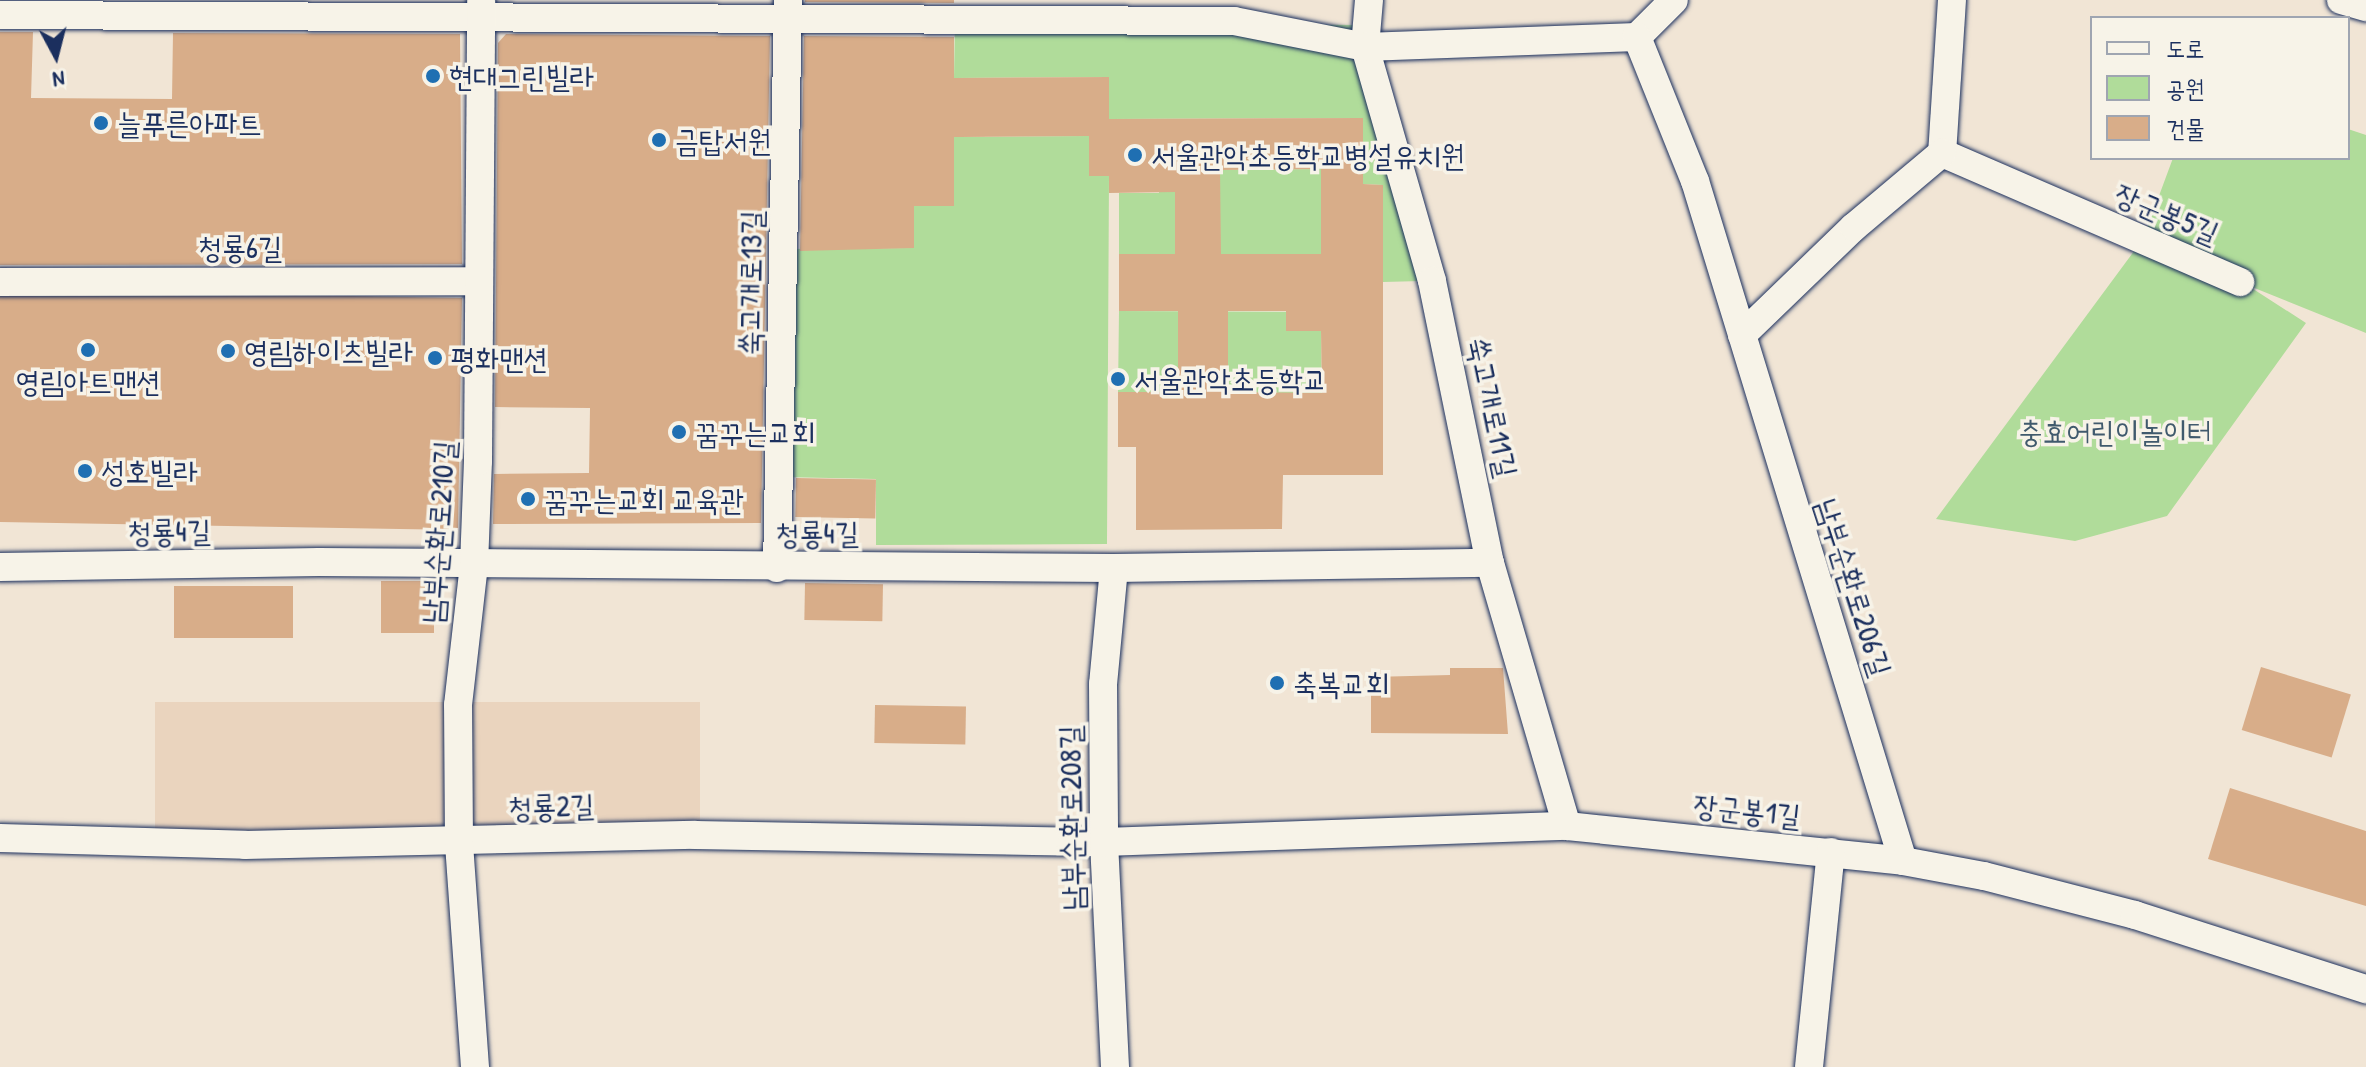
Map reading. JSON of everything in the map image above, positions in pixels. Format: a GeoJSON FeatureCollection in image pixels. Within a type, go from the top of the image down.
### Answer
{"type":"FeatureCollection","features":[{"type":"Feature","properties":{"kind":"street","name":"쑥고개로11길"},"geometry":{"type":"LineString","coordinates":[[1369,0],[1365,47],[1432,281],[1490,563],[1567,826]]}},
{"type":"Feature","properties":{"kind":"street"},"geometry":{"type":"LineString","coordinates":[[0,15],[788,9],[1234,21],[1365,47],[1637,37],[1674,0]]}},
{"type":"Feature","properties":{"kind":"street"},"geometry":{"type":"LineString","coordinates":[[1742,335],[1854,227],[1942,153],[1952,0]]}},
{"type":"Feature","properties":{"kind":"street"},"geometry":{"type":"LineString","coordinates":[[2341,0],[2366,7]]}},
{"type":"Feature","properties":{"kind":"street","name":"남부순환로210길"},"geometry":{"type":"LineString","coordinates":[[475,1067],[459,843],[458,705],[474,565],[481,9]]}},
{"type":"Feature","properties":{"kind":"street","name":"쑥고개로13길"},"geometry":{"type":"LineString","coordinates":[[777,568],[788,9]]}},
{"type":"Feature","properties":{"kind":"street","name":"남부순환로206길"},"geometry":{"type":"LineString","coordinates":[[1637,37],[1695,181],[1903,861]]}},
{"type":"Feature","properties":{"kind":"street","name":"장군봉5길"},"geometry":{"type":"LineString","coordinates":[[1942,153],[2240,282]]}},
{"type":"Feature","properties":{"kind":"street","name":"청룡6길"},"geometry":{"type":"LineString","coordinates":[[0,282],[479,281]]}},
{"type":"Feature","properties":{"kind":"street","name":"청룡4길"},"geometry":{"type":"LineString","coordinates":[[0,567],[319,562],[777,568],[1490,563]]}},
{"type":"Feature","properties":{"kind":"street","name":"남부순환로208길"},"geometry":{"type":"LineString","coordinates":[[1114,568],[1103,684],[1104,842],[1115,1067]]}},
{"type":"Feature","properties":{"kind":"street","name":"장군봉1길"},"geometry":{"type":"LineString","coordinates":[[1104,842],[1567,826],[1831,852],[1903,861],[2135,915],[2366,989]]}},
{"type":"Feature","properties":{"kind":"street","name":"청룡2길"},"geometry":{"type":"LineString","coordinates":[[0,838],[157,845],[459,843],[695,835],[1104,842]]}},
{"type":"Feature","properties":{"kind":"street"},"geometry":{"type":"LineString","coordinates":[[1809,1067],[1831,852]]}},
{"type":"Feature","properties":{"kind":"shaded area"},"geometry":{"type":"Polygon","coordinates":[[[155,702],[700,702],[700,845],[155,845],[155,702]]]}},
{"type":"Feature","properties":{"kind":"green space"},"geometry":{"type":"Polygon","coordinates":[[[955,22],[1359,25],[1422,281],[1383,282],[1383,185],[1363,184],[1363,118],[1109,119],[1108,77],[954,78],[955,22]]]}},
{"type":"Feature","properties":{"kind":"green space","name":"충효어린이놀이터"},"geometry":{"type":"Polygon","coordinates":[[[2350,130],[2366,135],[2366,333],[2247,285],[2306,323],[2167,516],[2075,541],[1936,519],[2143,239],[2172,160],[2350,160],[2350,130]]]}},
{"type":"Feature","properties":{"kind":"green space"},"geometry":{"type":"Polygon","coordinates":[[[1089,136],[1109,176],[1107,544],[876,545],[876,479],[783,477],[786,249],[914,248],[914,206],[954,206],[954,137],[1089,136]]]}},
{"type":"Feature","properties":{"kind":"green space"},"geometry":{"type":"Polygon","coordinates":[[[1321,169],[1321,283],[1309,254],[1119,254],[1119,193],[1159,193],[1160,170],[1220,204],[1220,177],[1192,177],[1192,170],[1321,169]]]}},
{"type":"Feature","properties":{"kind":"green space"},"geometry":{"type":"Polygon","coordinates":[[[1119,311],[1321,312],[1322,429],[1308,393],[1118,392],[1119,311]]]}},
{"type":"Feature","properties":{"kind":"building"},"geometry":{"type":"Polygon","coordinates":[[[954,0],[954,3],[805,2],[954,0]]]}},
{"type":"Feature","properties":{"kind":"building"},"geometry":{"type":"Polygon","coordinates":[[[0,32],[33,32],[31,98],[172,99],[173,33],[460,34],[462,264],[0,265],[0,32]]]}},
{"type":"Feature","properties":{"kind":"building"},"geometry":{"type":"Polygon","coordinates":[[[506,34],[770,36],[761,523],[493,524],[494,474],[589,473],[590,408],[495,407],[498,43],[506,34]]]}},
{"type":"Feature","properties":{"kind":"building"},"geometry":{"type":"Polygon","coordinates":[[[804,36],[954,37],[954,78],[1109,77],[1109,119],[1363,118],[1363,184],[1383,185],[1383,475],[1283,475],[1282,529],[1136,530],[1136,447],[1118,447],[1118,392],[1178,392],[1178,311],[1119,311],[1119,254],[1175,254],[1175,192],[1109,193],[1109,176],[1089,176],[1089,136],[954,137],[954,206],[914,206],[914,248],[800,251],[804,36]],[[1321,169],[1220,170],[1221,254],[1321,254],[1321,169]],[[1228,311],[1228,392],[1322,393],[1321,331],[1286,331],[1286,311],[1228,311]]]}},
{"type":"Feature","properties":{"kind":"building"},"geometry":{"type":"Polygon","coordinates":[[[0,290],[462,298],[458,530],[0,522],[0,290]]]}},
{"type":"Feature","properties":{"kind":"building"},"geometry":{"type":"Polygon","coordinates":[[[796,478],[876,479],[875,518],[795,517],[796,478]]]}},
{"type":"Feature","properties":{"kind":"building"},"geometry":{"type":"Polygon","coordinates":[[[381,581],[434,581],[434,633],[381,633],[381,581]]]}},
{"type":"Feature","properties":{"kind":"building"},"geometry":{"type":"Polygon","coordinates":[[[805,583],[883,584],[882,621],[804,620],[805,583]]]}},
{"type":"Feature","properties":{"kind":"building"},"geometry":{"type":"Polygon","coordinates":[[[174,586],[293,586],[293,638],[174,638],[174,586]]]}},
{"type":"Feature","properties":{"kind":"building"},"geometry":{"type":"Polygon","coordinates":[[[2261,667],[2351,694],[2332,758],[2242,730],[2261,667]]]}},
{"type":"Feature","properties":{"kind":"building"},"geometry":{"type":"Polygon","coordinates":[[[1450,668],[1503,668],[1508,734],[1371,733],[1371,677],[1450,675],[1450,668]]]}},
{"type":"Feature","properties":{"kind":"building"},"geometry":{"type":"Polygon","coordinates":[[[875,705],[966,707],[965,745],[874,743],[875,705]]]}},
{"type":"Feature","properties":{"kind":"building"},"geometry":{"type":"Polygon","coordinates":[[[2230,788],[2366,831],[2366,906],[2208,859],[2230,788]]]}},
{"type":"Feature","properties":{"kind":"place","name":"현대그린빌라"},"geometry":{"type":"Point","coordinates":[433,76]}},
{"type":"Feature","properties":{"kind":"place","name":"늘푸른아파트"},"geometry":{"type":"Point","coordinates":[101,123]}},
{"type":"Feature","properties":{"kind":"place","name":"금탑서원"},"geometry":{"type":"Point","coordinates":[659,140]}},
{"type":"Feature","properties":{"kind":"place","name":"서울관악초등학교병설유치원"},"geometry":{"type":"Point","coordinates":[1135,155]}},
{"type":"Feature","properties":{"kind":"place","name":"영림아트맨션"},"geometry":{"type":"Point","coordinates":[88,350]}},
{"type":"Feature","properties":{"kind":"place","name":"영림하이츠빌라"},"geometry":{"type":"Point","coordinates":[228,351]}},
{"type":"Feature","properties":{"kind":"place","name":"평화맨션"},"geometry":{"type":"Point","coordinates":[435,358]}},
{"type":"Feature","properties":{"kind":"place","name":"서울관악초등학교"},"geometry":{"type":"Point","coordinates":[1118,379]}},
{"type":"Feature","properties":{"kind":"place","name":"꿈꾸는교회"},"geometry":{"type":"Point","coordinates":[679,432]}},
{"type":"Feature","properties":{"kind":"place","name":"성호빌라"},"geometry":{"type":"Point","coordinates":[85,471]}},
{"type":"Feature","properties":{"kind":"place","name":"꿈꾸는교회 교육관"},"geometry":{"type":"Point","coordinates":[528,499]}},
{"type":"Feature","properties":{"kind":"place","name":"축복교회"},"geometry":{"type":"Point","coordinates":[1277,683]}}]}
